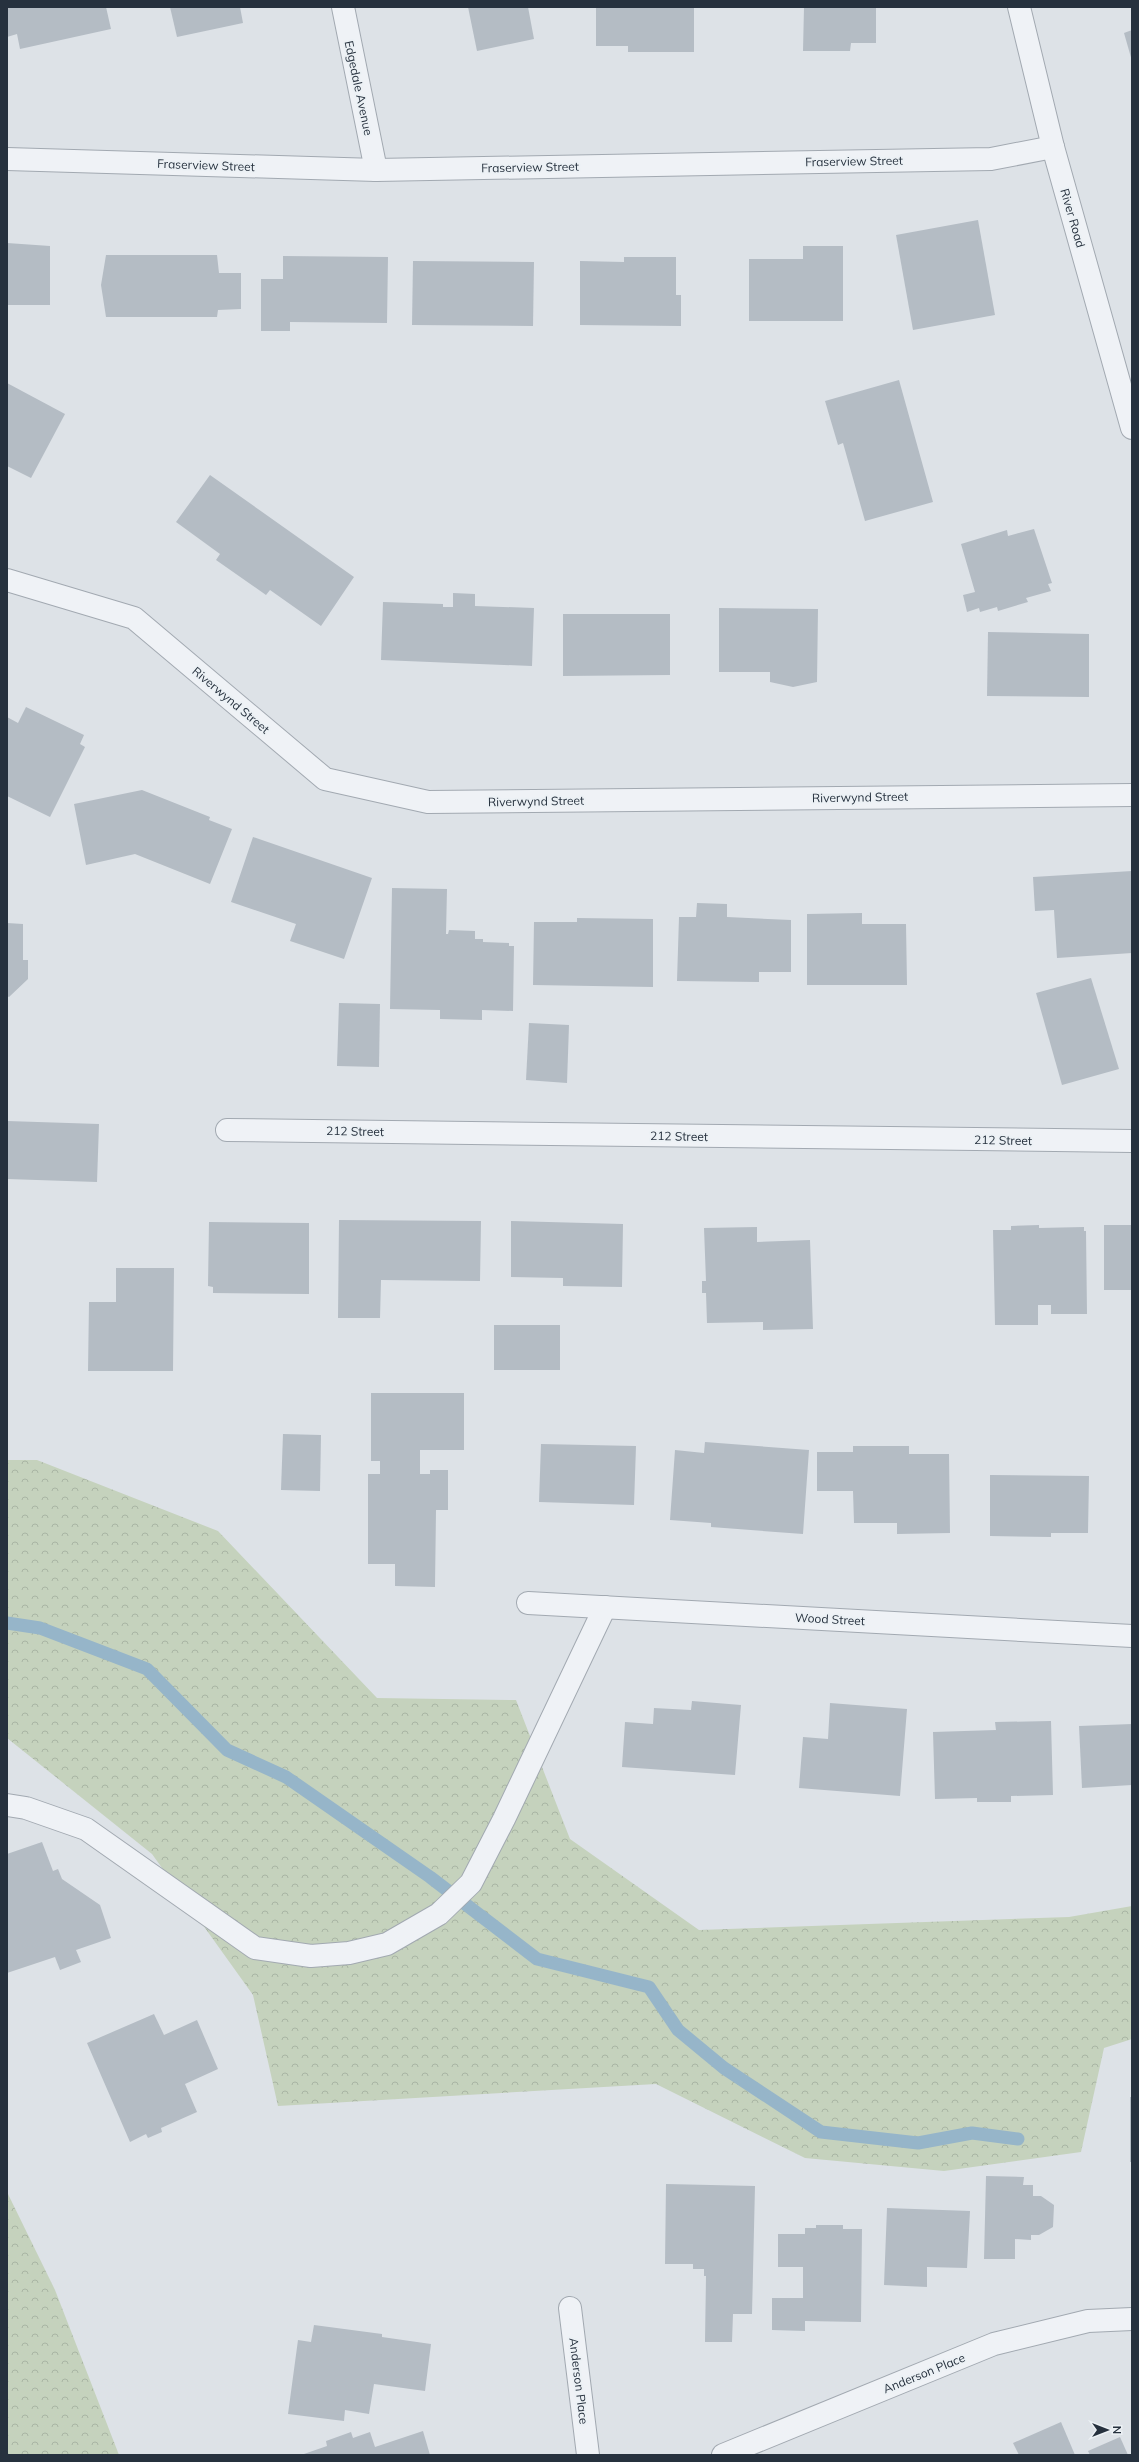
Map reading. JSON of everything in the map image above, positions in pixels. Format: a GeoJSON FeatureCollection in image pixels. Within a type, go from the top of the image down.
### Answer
{"type":"FeatureCollection","features":[{"type":"Feature","properties":{"kind":"street","name":"Edgedale Avenue"},"geometry":{"type":"LineString","coordinates":[[343,7],[376,170]]}},
{"type":"Feature","properties":{"kind":"street","name":"River Road"},"geometry":{"type":"LineString","coordinates":[[1018,7],[1053,147],[1132,428]]}},
{"type":"Feature","properties":{"kind":"street","name":"Fraserview Street"},"geometry":{"type":"LineString","coordinates":[[7,159],[376,170],[991,159],[1053,147]]}},
{"type":"Feature","properties":{"kind":"street","name":"Riverwynd Street"},"geometry":{"type":"LineString","coordinates":[[7,580],[134,618],[325,779],[428,802],[1132,795]]}},
{"type":"Feature","properties":{"kind":"street","name":"212 Street"},"geometry":{"type":"LineString","coordinates":[[227,1130],[1132,1141]]}},
{"type":"Feature","properties":{"kind":"street","name":"Wood Street"},"geometry":{"type":"LineString","coordinates":[[528,1603],[1132,1636]]}},
{"type":"Feature","properties":{"kind":"street"},"geometry":{"type":"LineString","coordinates":[[7,1805],[26,1808],[86,1829],[255,1948],[311,1956],[349,1953],[387,1944],[439,1914],[471,1883],[504,1819],[605,1607]]}},
{"type":"Feature","properties":{"kind":"street","name":"Anderson Place"},"geometry":{"type":"LineString","coordinates":[[570,2308],[588,2455]]}},
{"type":"Feature","properties":{"kind":"street","name":"Anderson Place"},"geometry":{"type":"LineString","coordinates":[[723,2455],[994,2344],[1088,2320],[1132,2319]]}},
{"type":"Feature","properties":{"kind":"green space"},"geometry":{"type":"Polygon","coordinates":[[[7,1460],[37,1460],[218,1531],[377,1698],[516,1700],[570,1839],[699,1930],[1069,1917],[1132,1906],[1132,2039],[1104,2048],[1081,2152],[944,2171],[805,2158],[656,2084],[278,2106],[253,1995],[152,1854],[7,1738],[7,1460]]]}},
{"type":"Feature","properties":{"kind":"green space"},"geometry":{"type":"Polygon","coordinates":[[[7,2192],[55,2290],[119,2455],[7,2455],[7,2192]]]}},
{"type":"Feature","properties":{"kind":"building"},"geometry":{"type":"Polygon","coordinates":[[[7,7],[106,7],[111,29],[20,49],[17,34],[7,37],[7,7]]]}},
{"type":"Feature","properties":{"kind":"building"},"geometry":{"type":"Polygon","coordinates":[[[170,7],[240,7],[243,23],[177,37],[170,7]]]}},
{"type":"Feature","properties":{"kind":"building"},"geometry":{"type":"Polygon","coordinates":[[[468,7],[528,7],[534,39],[477,51],[468,7]]]}},
{"type":"Feature","properties":{"kind":"building"},"geometry":{"type":"Polygon","coordinates":[[[596,7],[694,7],[694,52],[628,52],[628,46],[596,46],[596,7]]]}},
{"type":"Feature","properties":{"kind":"building"},"geometry":{"type":"Polygon","coordinates":[[[804,7],[876,7],[876,43],[851,43],[850,51],[803,51],[804,7]]]}},
{"type":"Feature","properties":{"kind":"building"},"geometry":{"type":"Polygon","coordinates":[[[1132,30],[1132,61],[1124,33],[1132,30]]]}},
{"type":"Feature","properties":{"kind":"building"},"geometry":{"type":"Polygon","coordinates":[[[978,220],[995,315],[913,330],[896,235],[978,220]]]}},
{"type":"Feature","properties":{"kind":"building"},"geometry":{"type":"Polygon","coordinates":[[[7,243],[50,246],[50,305],[7,305],[7,243]]]}},
{"type":"Feature","properties":{"kind":"building"},"geometry":{"type":"Polygon","coordinates":[[[803,246],[843,246],[843,321],[749,321],[749,259],[803,259],[803,246]]]}},
{"type":"Feature","properties":{"kind":"building"},"geometry":{"type":"Polygon","coordinates":[[[106,255],[217,255],[219,273],[241,273],[241,309],[218,310],[217,317],[106,317],[101,285],[106,255]]]}},
{"type":"Feature","properties":{"kind":"building"},"geometry":{"type":"Polygon","coordinates":[[[283,256],[388,257],[387,323],[290,322],[290,331],[261,331],[261,279],[283,279],[283,256]]]}},
{"type":"Feature","properties":{"kind":"building"},"geometry":{"type":"Polygon","coordinates":[[[624,257],[676,257],[676,295],[681,295],[681,326],[580,325],[580,261],[624,262],[624,257]]]}},
{"type":"Feature","properties":{"kind":"building"},"geometry":{"type":"Polygon","coordinates":[[[413,261],[534,262],[533,326],[412,325],[413,261]]]}},
{"type":"Feature","properties":{"kind":"building"},"geometry":{"type":"Polygon","coordinates":[[[899,380],[933,502],[865,521],[843,443],[838,445],[825,401],[899,380]]]}},
{"type":"Feature","properties":{"kind":"building"},"geometry":{"type":"Polygon","coordinates":[[[7,383],[65,414],[31,478],[7,466],[7,383]]]}},
{"type":"Feature","properties":{"kind":"building"},"geometry":{"type":"Polygon","coordinates":[[[210,475],[354,577],[321,626],[270,590],[266,595],[216,560],[220,554],[176,522],[210,475]]]}},
{"type":"Feature","properties":{"kind":"building"},"geometry":{"type":"Polygon","coordinates":[[[1034,529],[1052,583],[1048,584],[1051,591],[1026,598],[1028,602],[998,611],[997,607],[980,612],[979,608],[967,612],[963,595],[975,592],[961,544],[1007,530],[1008,536],[1034,529]]]}},
{"type":"Feature","properties":{"kind":"building"},"geometry":{"type":"Polygon","coordinates":[[[453,593],[475,594],[475,606],[534,608],[532,666],[381,660],[383,602],[443,604],[443,607],[453,607],[453,593]]]}},
{"type":"Feature","properties":{"kind":"building"},"geometry":{"type":"Polygon","coordinates":[[[719,608],[818,609],[817,682],[793,687],[770,682],[770,672],[719,672],[719,608]]]}},
{"type":"Feature","properties":{"kind":"building"},"geometry":{"type":"Polygon","coordinates":[[[563,614],[670,614],[670,675],[563,676],[563,614]]]}},
{"type":"Feature","properties":{"kind":"building"},"geometry":{"type":"Polygon","coordinates":[[[988,632],[1089,634],[1089,697],[987,696],[988,632]]]}},
{"type":"Feature","properties":{"kind":"building"},"geometry":{"type":"Polygon","coordinates":[[[26,707],[84,735],[80,744],[85,747],[50,817],[7,796],[7,717],[18,723],[26,707]]]}},
{"type":"Feature","properties":{"kind":"building"},"geometry":{"type":"Polygon","coordinates":[[[142,790],[210,817],[209,820],[232,829],[210,884],[135,854],[86,865],[74,804],[142,790]]]}},
{"type":"Feature","properties":{"kind":"building"},"geometry":{"type":"Polygon","coordinates":[[[253,837],[372,878],[344,959],[290,941],[296,924],[231,902],[253,837]]]}},
{"type":"Feature","properties":{"kind":"building"},"geometry":{"type":"Polygon","coordinates":[[[1132,871],[1132,953],[1057,958],[1054,910],[1035,911],[1033,877],[1132,871]]]}},
{"type":"Feature","properties":{"kind":"building"},"geometry":{"type":"Polygon","coordinates":[[[392,888],[447,889],[446,934],[448,934],[449,930],[475,931],[475,939],[483,939],[483,942],[509,943],[509,946],[514,946],[513,1011],[482,1010],[482,1020],[440,1019],[440,1010],[390,1009],[392,888]]]}},
{"type":"Feature","properties":{"kind":"building"},"geometry":{"type":"Polygon","coordinates":[[[697,903],[727,904],[727,917],[791,920],[791,972],[759,972],[759,982],[677,981],[679,917],[696,917],[697,903]]]}},
{"type":"Feature","properties":{"kind":"building"},"geometry":{"type":"Polygon","coordinates":[[[862,913],[862,924],[906,924],[907,985],[807,985],[807,914],[862,913]]]}},
{"type":"Feature","properties":{"kind":"building"},"geometry":{"type":"Polygon","coordinates":[[[577,918],[653,919],[653,987],[533,985],[534,922],[577,922],[577,918]]]}},
{"type":"Feature","properties":{"kind":"building"},"geometry":{"type":"Polygon","coordinates":[[[7,923],[23,924],[23,960],[28,960],[28,979],[9,997],[7,996],[7,923]]]}},
{"type":"Feature","properties":{"kind":"building"},"geometry":{"type":"Polygon","coordinates":[[[1091,978],[1119,1069],[1062,1085],[1036,993],[1091,978]]]}},
{"type":"Feature","properties":{"kind":"building"},"geometry":{"type":"Polygon","coordinates":[[[339,1003],[380,1004],[379,1067],[337,1066],[339,1003]]]}},
{"type":"Feature","properties":{"kind":"building"},"geometry":{"type":"Polygon","coordinates":[[[529,1023],[569,1025],[567,1083],[526,1080],[529,1023]]]}},
{"type":"Feature","properties":{"kind":"building"},"geometry":{"type":"Polygon","coordinates":[[[7,1121],[99,1124],[97,1182],[7,1179],[7,1121]]]}},
{"type":"Feature","properties":{"kind":"building"},"geometry":{"type":"Polygon","coordinates":[[[339,1220],[481,1221],[480,1281],[381,1280],[380,1318],[338,1318],[339,1220]]]}},
{"type":"Feature","properties":{"kind":"building"},"geometry":{"type":"Polygon","coordinates":[[[511,1221],[623,1224],[622,1287],[563,1286],[563,1278],[511,1277],[511,1221]]]}},
{"type":"Feature","properties":{"kind":"building"},"geometry":{"type":"Polygon","coordinates":[[[209,1222],[309,1223],[309,1294],[213,1293],[213,1287],[208,1286],[209,1222]]]}},
{"type":"Feature","properties":{"kind":"building"},"geometry":{"type":"Polygon","coordinates":[[[1039,1225],[1039,1228],[1084,1227],[1084,1231],[1086,1231],[1087,1314],[1051,1314],[1051,1305],[1038,1305],[1038,1325],[995,1325],[993,1230],[1011,1230],[1011,1226],[1039,1225]]]}},
{"type":"Feature","properties":{"kind":"building"},"geometry":{"type":"Polygon","coordinates":[[[1104,1225],[1132,1225],[1132,1290],[1104,1290],[1104,1225]]]}},
{"type":"Feature","properties":{"kind":"building"},"geometry":{"type":"Polygon","coordinates":[[[757,1227],[757,1242],[810,1240],[813,1329],[763,1330],[763,1322],[707,1323],[706,1293],[702,1293],[702,1281],[706,1281],[704,1228],[757,1227]]]}},
{"type":"Feature","properties":{"kind":"building"},"geometry":{"type":"Polygon","coordinates":[[[116,1268],[174,1268],[173,1371],[88,1371],[89,1302],[116,1302],[116,1268]]]}},
{"type":"Feature","properties":{"kind":"building"},"geometry":{"type":"Polygon","coordinates":[[[494,1325],[560,1325],[560,1370],[494,1370],[494,1325]]]}},
{"type":"Feature","properties":{"kind":"building"},"geometry":{"type":"Polygon","coordinates":[[[371,1393],[464,1393],[464,1450],[420,1450],[420,1474],[430,1474],[430,1470],[448,1470],[448,1510],[436,1510],[435,1587],[395,1586],[395,1564],[368,1564],[368,1474],[380,1474],[380,1461],[371,1461],[371,1393]]]}},
{"type":"Feature","properties":{"kind":"building"},"geometry":{"type":"Polygon","coordinates":[[[283,1434],[321,1435],[320,1491],[281,1490],[283,1434]]]}},
{"type":"Feature","properties":{"kind":"building"},"geometry":{"type":"Polygon","coordinates":[[[705,1442],[809,1450],[803,1534],[711,1527],[711,1523],[670,1520],[675,1450],[704,1453],[705,1442]]]}},
{"type":"Feature","properties":{"kind":"building"},"geometry":{"type":"Polygon","coordinates":[[[541,1444],[636,1446],[634,1505],[539,1502],[541,1444]]]}},
{"type":"Feature","properties":{"kind":"building"},"geometry":{"type":"Polygon","coordinates":[[[853,1446],[909,1446],[909,1454],[949,1454],[950,1533],[897,1534],[897,1523],[854,1523],[853,1491],[817,1491],[817,1452],[853,1452],[853,1446]]]}},
{"type":"Feature","properties":{"kind":"building"},"geometry":{"type":"Polygon","coordinates":[[[990,1475],[1089,1476],[1088,1533],[1051,1533],[1051,1537],[990,1536],[990,1475]]]}},
{"type":"Feature","properties":{"kind":"building"},"geometry":{"type":"Polygon","coordinates":[[[692,1701],[741,1705],[735,1775],[622,1767],[625,1722],[653,1724],[654,1708],[691,1710],[692,1701]]]}},
{"type":"Feature","properties":{"kind":"building"},"geometry":{"type":"Polygon","coordinates":[[[830,1703],[907,1709],[900,1796],[799,1788],[803,1737],[828,1739],[830,1703]]]}},
{"type":"Feature","properties":{"kind":"building"},"geometry":{"type":"Polygon","coordinates":[[[1051,1721],[1053,1795],[1011,1796],[1011,1802],[977,1802],[977,1798],[935,1799],[933,1732],[996,1730],[995,1722],[1051,1721]]]}},
{"type":"Feature","properties":{"kind":"building"},"geometry":{"type":"Polygon","coordinates":[[[1132,1724],[1132,1785],[1082,1788],[1079,1726],[1132,1724]]]}},
{"type":"Feature","properties":{"kind":"building"},"geometry":{"type":"Polygon","coordinates":[[[42,1842],[53,1871],[58,1869],[62,1879],[100,1905],[111,1938],[76,1950],[81,1962],[60,1970],[55,1957],[7,1973],[7,1854],[42,1842]]]}},
{"type":"Feature","properties":{"kind":"building"},"geometry":{"type":"Polygon","coordinates":[[[154,2014],[164,2035],[197,2020],[218,2069],[185,2084],[197,2112],[161,2128],[162,2132],[148,2138],[146,2134],[130,2142],[87,2043],[154,2014]]]}},
{"type":"Feature","properties":{"kind":"building"},"geometry":{"type":"Polygon","coordinates":[[[1130,2097],[1132,2097],[1132,2162],[1130,2162],[1130,2097]]]}},
{"type":"Feature","properties":{"kind":"building"},"geometry":{"type":"Polygon","coordinates":[[[986,2176],[1024,2177],[1023,2185],[1033,2185],[1033,2196],[1041,2196],[1054,2205],[1053,2227],[1039,2235],[1031,2235],[1031,2240],[1015,2239],[1015,2259],[984,2259],[986,2176]]]}},
{"type":"Feature","properties":{"kind":"building"},"geometry":{"type":"Polygon","coordinates":[[[666,2184],[755,2186],[752,2314],[733,2314],[732,2342],[705,2342],[706,2276],[704,2276],[704,2269],[693,2269],[693,2264],[665,2264],[666,2184]]]}},
{"type":"Feature","properties":{"kind":"building"},"geometry":{"type":"Polygon","coordinates":[[[887,2208],[970,2211],[967,2268],[927,2267],[927,2287],[884,2285],[887,2208]]]}},
{"type":"Feature","properties":{"kind":"building"},"geometry":{"type":"Polygon","coordinates":[[[816,2225],[843,2225],[843,2229],[862,2229],[861,2322],[805,2321],[805,2331],[772,2330],[772,2298],[803,2298],[803,2267],[778,2267],[778,2234],[805,2234],[805,2228],[816,2228],[816,2225]]]}},
{"type":"Feature","properties":{"kind":"building"},"geometry":{"type":"Polygon","coordinates":[[[314,2325],[382,2334],[382,2337],[431,2344],[425,2391],[374,2384],[369,2414],[345,2410],[344,2421],[288,2414],[298,2340],[311,2342],[314,2325]]]}},
{"type":"Feature","properties":{"kind":"building"},"geometry":{"type":"Polygon","coordinates":[[[1061,2422],[1075,2455],[1019,2455],[1013,2443],[1061,2422]]]}},
{"type":"Feature","properties":{"kind":"building"},"geometry":{"type":"Polygon","coordinates":[[[423,2431],[430,2455],[301,2455],[327,2446],[326,2441],[351,2432],[353,2438],[370,2432],[375,2447],[423,2431]]]}},
{"type":"Feature","properties":{"kind":"building"},"geometry":{"type":"Polygon","coordinates":[[[1120,2437],[1128,2455],[1090,2455],[1088,2451],[1120,2437]]]}},
{"type":"Feature","properties":{"kind":"waterway"},"geometry":{"type":"LineString","coordinates":[[7,1623],[40,1628],[147,1669],[227,1750],[286,1777],[430,1877],[537,1959],[649,1987],[678,2030],[724,2068],[821,2132],[918,2143],[972,2133],[1018,2139]]}}]}
